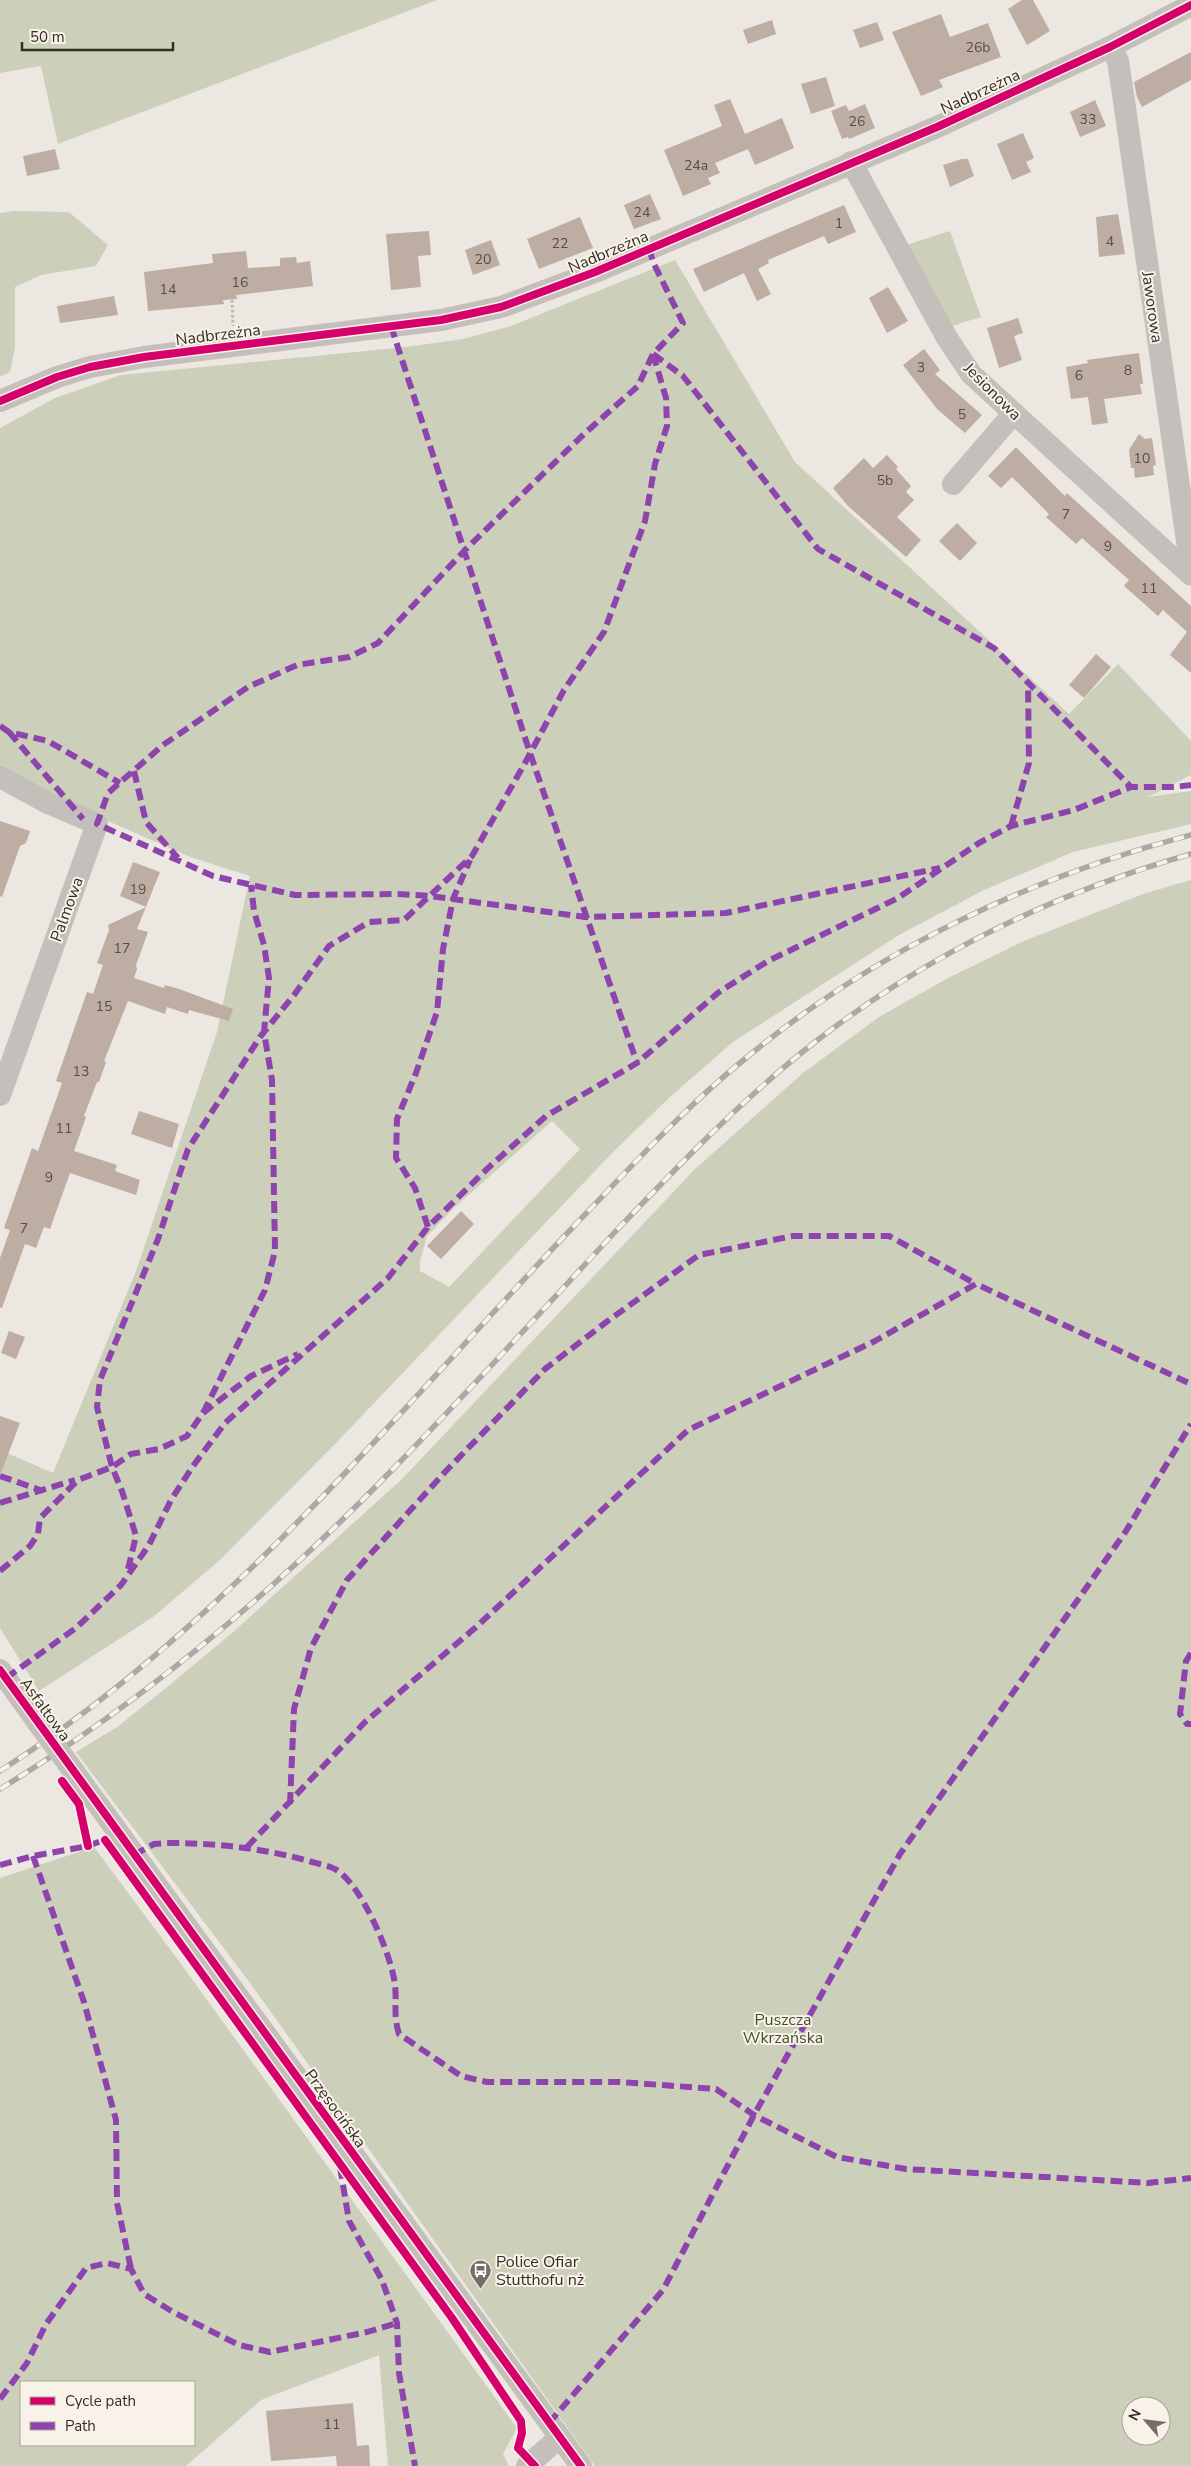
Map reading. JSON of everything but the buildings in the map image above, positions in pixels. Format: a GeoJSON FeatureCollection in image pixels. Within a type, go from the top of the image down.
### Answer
{"type":"FeatureCollection","features":[{"type":"Feature","properties":{"kind":"street","name":"Nadbrzeżna"},"geometry":{"type":"LineString","coordinates":[[0,400],[57,377],[90,367],[144,357],[391,326],[484,312],[563,285],[937,127],[1110,47],[1191,5]]}},
{"type":"Feature","properties":{"kind":"street","name":"Jaworowa"},"geometry":{"type":"LineString","coordinates":[[1110,47],[1118,61],[1191,569]]}},
{"type":"Feature","properties":{"kind":"street","name":"Jesionowa"},"geometry":{"type":"LineString","coordinates":[[851,162],[952,345],[971,374],[1191,575]]}},
{"type":"Feature","properties":{"kind":"street"},"geometry":{"type":"LineString","coordinates":[[953,484],[1014,413]]}},
{"type":"Feature","properties":{"kind":"street","name":"Palmowa"},"geometry":{"type":"LineString","coordinates":[[0,777],[48,804],[97,824],[0,1095]]}},
{"type":"Feature","properties":{"kind":"street","name":"Asfaltowa"},"geometry":{"type":"LineString","coordinates":[[0,1670],[69,1765]]}},
{"type":"Feature","properties":{"kind":"street","name":"Przęsocińska"},"geometry":{"type":"LineString","coordinates":[[69,1765],[581,2466]]}},
{"type":"Feature","properties":{"kind":"street"},"geometry":{"type":"LineString","coordinates":[[527,2466],[560,2437]]}},
{"type":"Feature","properties":{"kind":"path"},"geometry":{"type":"LineString","coordinates":[[232,300],[233,329]]}},
{"type":"Feature","properties":{"kind":"green space"},"geometry":{"type":"Polygon","coordinates":[[[0,0],[437,0],[58,144],[41,66],[0,73],[0,0]]]}},
{"type":"Feature","properties":{"kind":"green space"},"geometry":{"type":"Polygon","coordinates":[[[14,211],[69,212],[108,245],[96,266],[41,275],[15,287],[15,348],[10,372],[0,377],[0,213],[14,211]]]}},
{"type":"Feature","properties":{"kind":"green space"},"geometry":{"type":"Polygon","coordinates":[[[950,231],[981,317],[952,326],[906,245],[950,231]]]}},
{"type":"Feature","properties":{"kind":"green space"},"geometry":{"type":"Polygon","coordinates":[[[675,260],[795,462],[1069,714],[1118,664],[1191,741],[1191,775],[1148,797],[1191,791],[1191,824],[1073,852],[982,891],[899,935],[733,1042],[670,1097],[612,1153],[338,1441],[221,1559],[153,1617],[39,1691],[0,1628],[0,1450],[53,1473],[136,1271],[217,1032],[250,876],[190,857],[110,822],[0,767],[0,428],[55,398],[121,375],[406,347],[463,339],[511,326],[675,260]],[[552,1121],[455,1207],[427,1236],[420,1261],[420,1271],[449,1287],[580,1149],[552,1121]]]}},
{"type":"Feature","properties":{"kind":"green space","name":"Puszcza Wkrzańska"},"geometry":{"type":"Polygon","coordinates":[[[1191,880],[1191,2466],[595,2466],[253,1987],[76,1752],[117,1727],[232,1633],[402,1479],[695,1169],[803,1073],[879,1017],[948,978],[1024,941],[1143,894],[1191,880]]]}},
{"type":"Feature","properties":{"kind":"green space"},"geometry":{"type":"Polygon","coordinates":[[[94,1847],[184,1968],[517,2428],[503,2454],[509,2466],[388,2466],[379,2355],[261,2400],[186,2466],[0,2466],[0,1878],[94,1847]]]}},
{"type":"Feature","properties":{"kind":"railway"},"geometry":{"type":"LineString","coordinates":[[0,1771],[82,1714],[159,1652],[233,1586],[304,1516],[637,1160],[701,1097],[746,1058],[796,1019],[847,984],[901,951],[956,922],[1013,896],[1072,873],[1131,852],[1191,835]]}},
{"type":"Feature","properties":{"kind":"railway"},"geometry":{"type":"LineString","coordinates":[[0,1789],[106,1719],[157,1681],[207,1641],[302,1558],[421,1440],[686,1158],[762,1086],[815,1042],[902,981],[994,930],[1091,888],[1191,854]]}},
{"type":"Feature","properties":{"kind":"marked path"},"geometry":{"type":"LineString","coordinates":[[649,248],[653,262],[683,323],[653,354],[638,386],[584,434],[465,550],[378,643],[349,657],[297,665],[248,687],[163,745],[108,793],[97,824],[213,876],[295,895],[398,894],[430,896],[585,917],[726,913],[940,868]]}},
{"type":"Feature","properties":{"kind":"marked path"},"geometry":{"type":"LineString","coordinates":[[391,326],[530,753],[637,1063]]}},
{"type":"Feature","properties":{"kind":"marked path"},"geometry":{"type":"LineString","coordinates":[[653,354],[683,376],[818,549],[994,648],[1131,787]]}},
{"type":"Feature","properties":{"kind":"marked path"},"geometry":{"type":"LineString","coordinates":[[128,1569],[136,1536],[122,1491],[112,1467],[97,1407],[100,1380],[158,1239],[188,1149],[260,1037],[294,995],[329,946],[369,922],[404,920],[472,856],[564,690],[604,632],[645,521],[655,464],[667,426],[666,398],[653,354]]}},
{"type":"Feature","properties":{"kind":"marked path"},"geometry":{"type":"LineString","coordinates":[[1011,826],[1029,763],[1028,683]]}},
{"type":"Feature","properties":{"kind":"marked path"},"geometry":{"type":"LineString","coordinates":[[0,726],[9,732],[48,741],[120,783]]}},
{"type":"Feature","properties":{"kind":"marked path"},"geometry":{"type":"LineString","coordinates":[[9,732],[83,819]]}},
{"type":"Feature","properties":{"kind":"marked path"},"geometry":{"type":"LineString","coordinates":[[134,771],[146,822],[178,858]]}},
{"type":"Feature","properties":{"kind":"marked path"},"geometry":{"type":"LineString","coordinates":[[6,1678],[76,1628],[121,1585],[149,1545],[171,1500],[193,1466],[225,1423],[388,1278],[428,1227],[487,1169],[546,1116],[637,1063],[719,992],[768,961],[898,898],[979,843],[1011,826],[1074,810],[1131,787],[1191,785]]}},
{"type":"Feature","properties":{"kind":"marked path"},"geometry":{"type":"LineString","coordinates":[[428,1227],[415,1188],[396,1158],[397,1119],[416,1073],[437,1012],[443,949],[453,899],[470,860]]}},
{"type":"Feature","properties":{"kind":"marked path"},"geometry":{"type":"LineString","coordinates":[[203,1413],[265,1290],[275,1251],[272,1080],[264,1032],[269,978],[264,945],[254,911],[251,885]]}},
{"type":"Feature","properties":{"kind":"marked path"},"geometry":{"type":"LineString","coordinates":[[290,1804],[294,1709],[311,1648],[347,1580],[445,1472],[545,1369],[605,1323],[699,1255],[793,1236],[889,1236],[976,1284]]}},
{"type":"Feature","properties":{"kind":"marked path"},"geometry":{"type":"LineString","coordinates":[[247,1847],[365,1722],[475,1628],[688,1430],[875,1341],[976,1284],[1191,1384]]}},
{"type":"Feature","properties":{"kind":"marked path"},"geometry":{"type":"LineString","coordinates":[[0,1571],[30,1546],[38,1534],[40,1518],[78,1480],[112,1467],[131,1454],[159,1449],[187,1436],[203,1413],[251,1376],[298,1354]]}},
{"type":"Feature","properties":{"kind":"marked path"},"geometry":{"type":"LineString","coordinates":[[549,2423],[663,2290],[754,2115],[900,1854],[1126,1531],[1191,1424]]}},
{"type":"Feature","properties":{"kind":"marked path"},"geometry":{"type":"LineString","coordinates":[[0,1476],[43,1491]]}},
{"type":"Feature","properties":{"kind":"marked path"},"geometry":{"type":"LineString","coordinates":[[0,1503],[75,1480]]}},
{"type":"Feature","properties":{"kind":"marked path"},"geometry":{"type":"LineString","coordinates":[[1191,1653],[1186,1661],[1180,1714],[1187,1724],[1191,1724]]}},
{"type":"Feature","properties":{"kind":"marked path"},"geometry":{"type":"LineString","coordinates":[[0,1865],[33,1856],[88,1846],[109,1838]]}},
{"type":"Feature","properties":{"kind":"marked path"},"geometry":{"type":"LineString","coordinates":[[134,1855],[154,1844],[202,1844],[274,1853],[335,1869],[355,1889],[365,1904],[382,1939],[393,1972],[399,2034],[461,2076],[487,2082],[620,2082],[716,2089],[754,2115],[837,2157],[906,2169],[1148,2183],[1191,2178]]}},
{"type":"Feature","properties":{"kind":"marked path"},"geometry":{"type":"LineString","coordinates":[[33,1856],[84,2002],[116,2120],[117,2203],[131,2269]]}},
{"type":"Feature","properties":{"kind":"marked path"},"geometry":{"type":"LineString","coordinates":[[340,2167],[349,2221],[382,2280],[397,2323],[399,2373],[415,2466]]}},
{"type":"Feature","properties":{"kind":"marked path"},"geometry":{"type":"LineString","coordinates":[[0,2399],[27,2363],[46,2324],[86,2268],[107,2263],[131,2269],[144,2294],[173,2312],[239,2345],[270,2352],[367,2332],[397,2323]]}},
{"type":"Feature","properties":{"kind":"cycle path"},"geometry":{"type":"LineString","coordinates":[[0,401],[57,377],[90,367],[144,357],[441,320],[501,307],[595,272],[937,127],[1110,47],[1191,5]]}},
{"type":"Feature","properties":{"kind":"cycle path"},"geometry":{"type":"LineString","coordinates":[[0,1670],[581,2466]]}},
{"type":"Feature","properties":{"kind":"cycle path"},"geometry":{"type":"LineString","coordinates":[[62,1781],[79,1804],[88,1846]]}},
{"type":"Feature","properties":{"kind":"cycle path"},"geometry":{"type":"LineString","coordinates":[[105,1840],[452,2318],[521,2421],[522,2433],[518,2448],[535,2466]]}},
{"type":"Feature","properties":{"kind":"place","name":"Police Ofiar Stutthofu nż"},"geometry":{"type":"Point","coordinates":[480,2289]}}]}
